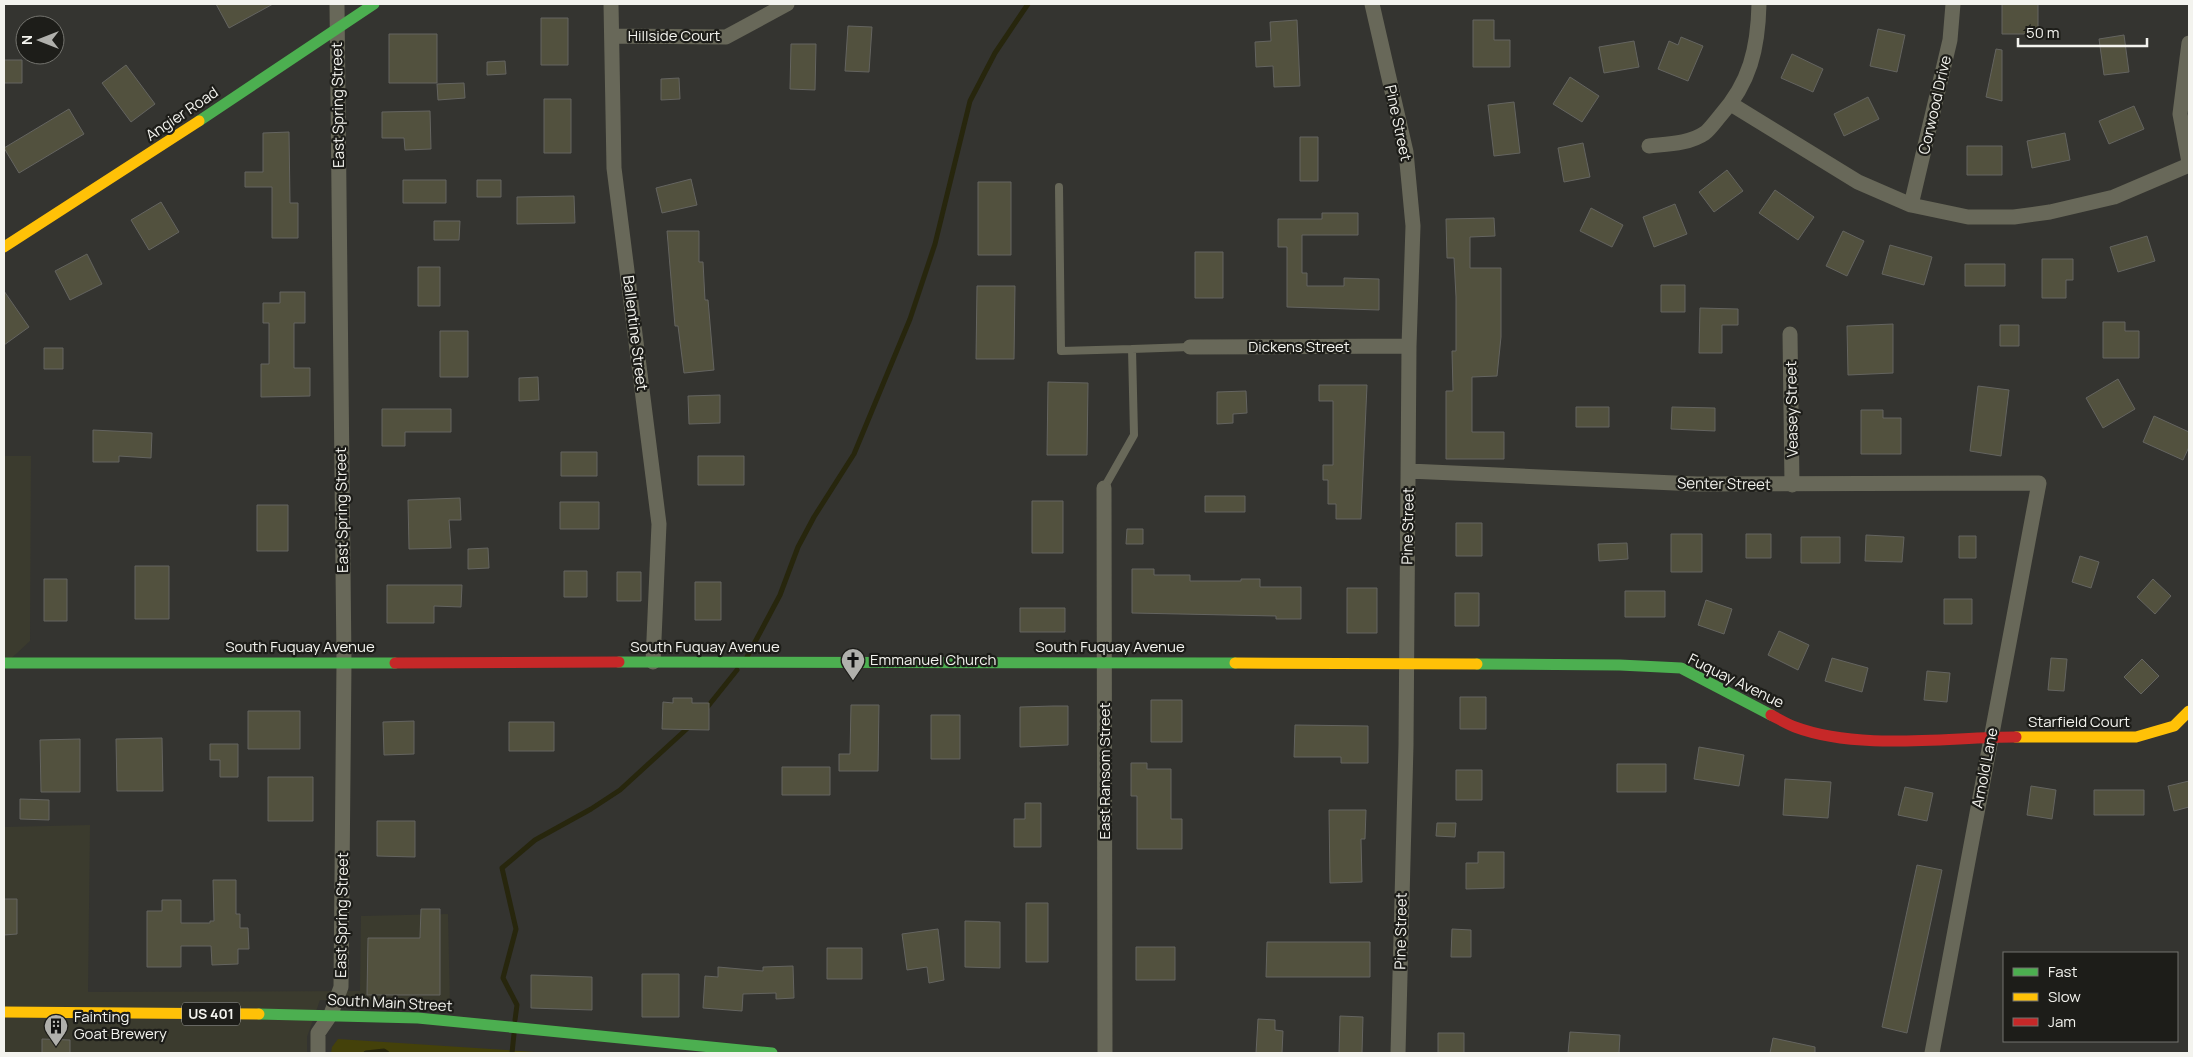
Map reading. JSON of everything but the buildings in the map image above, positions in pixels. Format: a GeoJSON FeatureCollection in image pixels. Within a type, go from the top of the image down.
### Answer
{"type":"FeatureCollection","features":[{"type":"Feature","properties":{"kind":"street","name":"East Spring Street"},"geometry":{"type":"LineString","coordinates":[[318,1053],[318,1033],[331,1014],[341,987],[344,662],[337,4]]}},
{"type":"Feature","properties":{"kind":"street","name":"Angier Road"},"geometry":{"type":"LineString","coordinates":[[4,247],[154,151],[374,4]]}},
{"type":"Feature","properties":{"kind":"street","name":"Ballentine Street"},"geometry":{"type":"LineString","coordinates":[[611,4],[614,168],[658,524],[653,662]]}},
{"type":"Feature","properties":{"kind":"street","name":"Hillside Court"},"geometry":{"type":"LineString","coordinates":[[613,36],[726,37],[787,4]]}},
{"type":"Feature","properties":{"kind":"street","name":"Pine Street"},"geometry":{"type":"LineString","coordinates":[[1372,4],[1406,152],[1413,226],[1409,346],[1409,471],[1398,1053]]}},
{"type":"Feature","properties":{"kind":"street"},"geometry":{"type":"LineString","coordinates":[[1649,146],[1686,142],[1705,133],[1731,104],[1750,69],[1758,37],[1759,4]]}},
{"type":"Feature","properties":{"kind":"street","name":"Corwood Drive"},"geometry":{"type":"LineString","coordinates":[[1911,204],[1950,40],[1953,4]]}},
{"type":"Feature","properties":{"kind":"street"},"geometry":{"type":"LineString","coordinates":[[1731,104],[1858,182],[1911,204],[1968,217],[2014,217],[2050,212],[2114,197],[2189,164],[2180,114],[2189,43]]}},
{"type":"Feature","properties":{"kind":"street","name":"Veasey Street"},"geometry":{"type":"LineString","coordinates":[[1790,334],[1792,485]]}},
{"type":"Feature","properties":{"kind":"street","name":"Dickens Street"},"geometry":{"type":"LineString","coordinates":[[1190,347],[1409,346]]}},
{"type":"Feature","properties":{"kind":"street","name":"Senter Street"},"geometry":{"type":"LineString","coordinates":[[1409,471],[1697,484],[2039,483]]}},
{"type":"Feature","properties":{"kind":"street","name":"Arnold Lane"},"geometry":{"type":"LineString","coordinates":[[1932,1053],[2039,483]]}},
{"type":"Feature","properties":{"kind":"street","name":"East Ransom Street"},"geometry":{"type":"LineString","coordinates":[[1104,488],[1106,662],[1105,1053]]}},
{"type":"Feature","properties":{"kind":"street","name":"South Fuquay Avenue"},"geometry":{"type":"LineString","coordinates":[[4,663],[1406,663]]}},
{"type":"Feature","properties":{"kind":"street","name":"Fuquay Avenue"},"geometry":{"type":"LineString","coordinates":[[1406,663],[1620,665],[1681,668],[1795,727],[1842,738],[1913,740],[1990,737]]}},
{"type":"Feature","properties":{"kind":"street","name":"Starfield Court"},"geometry":{"type":"LineString","coordinates":[[1990,737],[2136,737],[2174,726],[2189,711]]}},
{"type":"Feature","properties":{"kind":"street","name":"South Main Street"},"geometry":{"type":"LineString","coordinates":[[4,1012],[331,1014],[418,1018],[772,1053]]}},
{"type":"Feature","properties":{"kind":"lane"},"geometry":{"type":"LineString","coordinates":[[1059,187],[1062,351],[1190,347]]}},
{"type":"Feature","properties":{"kind":"lane"},"geometry":{"type":"LineString","coordinates":[[1104,488],[1134,435],[1132,349]]}},
{"type":"Feature","properties":{"kind":"shaded area"},"geometry":{"type":"Polygon","coordinates":[[[4,456],[31,456],[30,641],[4,665],[4,456]]]}},
{"type":"Feature","properties":{"kind":"shaded area"},"geometry":{"type":"Polygon","coordinates":[[[90,825],[88,992],[360,991],[361,916],[448,914],[450,1006],[320,1000],[307,1037],[307,1053],[4,1053],[4,827],[90,825]]]}},
{"type":"Feature","properties":{"kind":"shaded area"},"geometry":{"type":"Polygon","coordinates":[[[338,1039],[550,1053],[331,1053],[332,1047],[338,1039]]]}},
{"type":"Feature","properties":{"kind":"waterway"},"geometry":{"type":"LineString","coordinates":[[747,657],[780,595],[798,547],[814,517],[854,454],[910,319],[935,244],[970,101],[995,53],[1028,4]]}},
{"type":"Feature","properties":{"kind":"waterway"},"geometry":{"type":"LineString","coordinates":[[705,710],[737,670]]}},
{"type":"Feature","properties":{"kind":"waterway"},"geometry":{"type":"LineString","coordinates":[[515,1020],[517,1005],[503,978],[516,929],[502,868],[535,840],[591,809],[620,790],[691,725]]}},
{"type":"Feature","properties":{"kind":"waterway"},"geometry":{"type":"LineString","coordinates":[[512,1053],[514,1034]]}},
{"type":"Feature","properties":{"kind":"waterway"},"geometry":{"type":"LineString","coordinates":[[366,1053],[384,1051],[387,1053]]}},
{"type":"Feature","properties":{"kind":"traffic: fast"},"geometry":{"type":"LineString","coordinates":[[199,121],[374,4]]}},
{"type":"Feature","properties":{"kind":"traffic: fast"},"geometry":{"type":"LineString","coordinates":[[619,662],[1235,663]]}},
{"type":"Feature","properties":{"kind":"traffic: fast"},"geometry":{"type":"LineString","coordinates":[[4,663],[395,663]]}},
{"type":"Feature","properties":{"kind":"traffic: fast"},"geometry":{"type":"LineString","coordinates":[[1477,664],[1620,665],[1681,668],[1771,715]]}},
{"type":"Feature","properties":{"kind":"traffic: fast"},"geometry":{"type":"LineString","coordinates":[[259,1014],[418,1018],[772,1053]]}},
{"type":"Feature","properties":{"kind":"traffic: slow"},"geometry":{"type":"LineString","coordinates":[[4,247],[199,121]]}},
{"type":"Feature","properties":{"kind":"traffic: slow"},"geometry":{"type":"LineString","coordinates":[[1235,663],[1477,664]]}},
{"type":"Feature","properties":{"kind":"traffic: slow"},"geometry":{"type":"LineString","coordinates":[[2016,737],[2136,737],[2174,726],[2189,711]]}},
{"type":"Feature","properties":{"kind":"traffic: slow"},"geometry":{"type":"LineString","coordinates":[[4,1012],[259,1014]]}},
{"type":"Feature","properties":{"kind":"traffic: jam"},"geometry":{"type":"LineString","coordinates":[[395,663],[619,662]]}},
{"type":"Feature","properties":{"kind":"traffic: jam"},"geometry":{"type":"LineString","coordinates":[[1771,715],[1795,727],[1847,739],[1904,741],[2016,737]]}},
{"type":"Feature","properties":{"kind":"place","name":"Emmanuel Church"},"geometry":{"type":"Point","coordinates":[853,681]}},
{"type":"Feature","properties":{"kind":"place","name":"Fainting Goat Brewery"},"geometry":{"type":"Point","coordinates":[56,1047]}}]}
